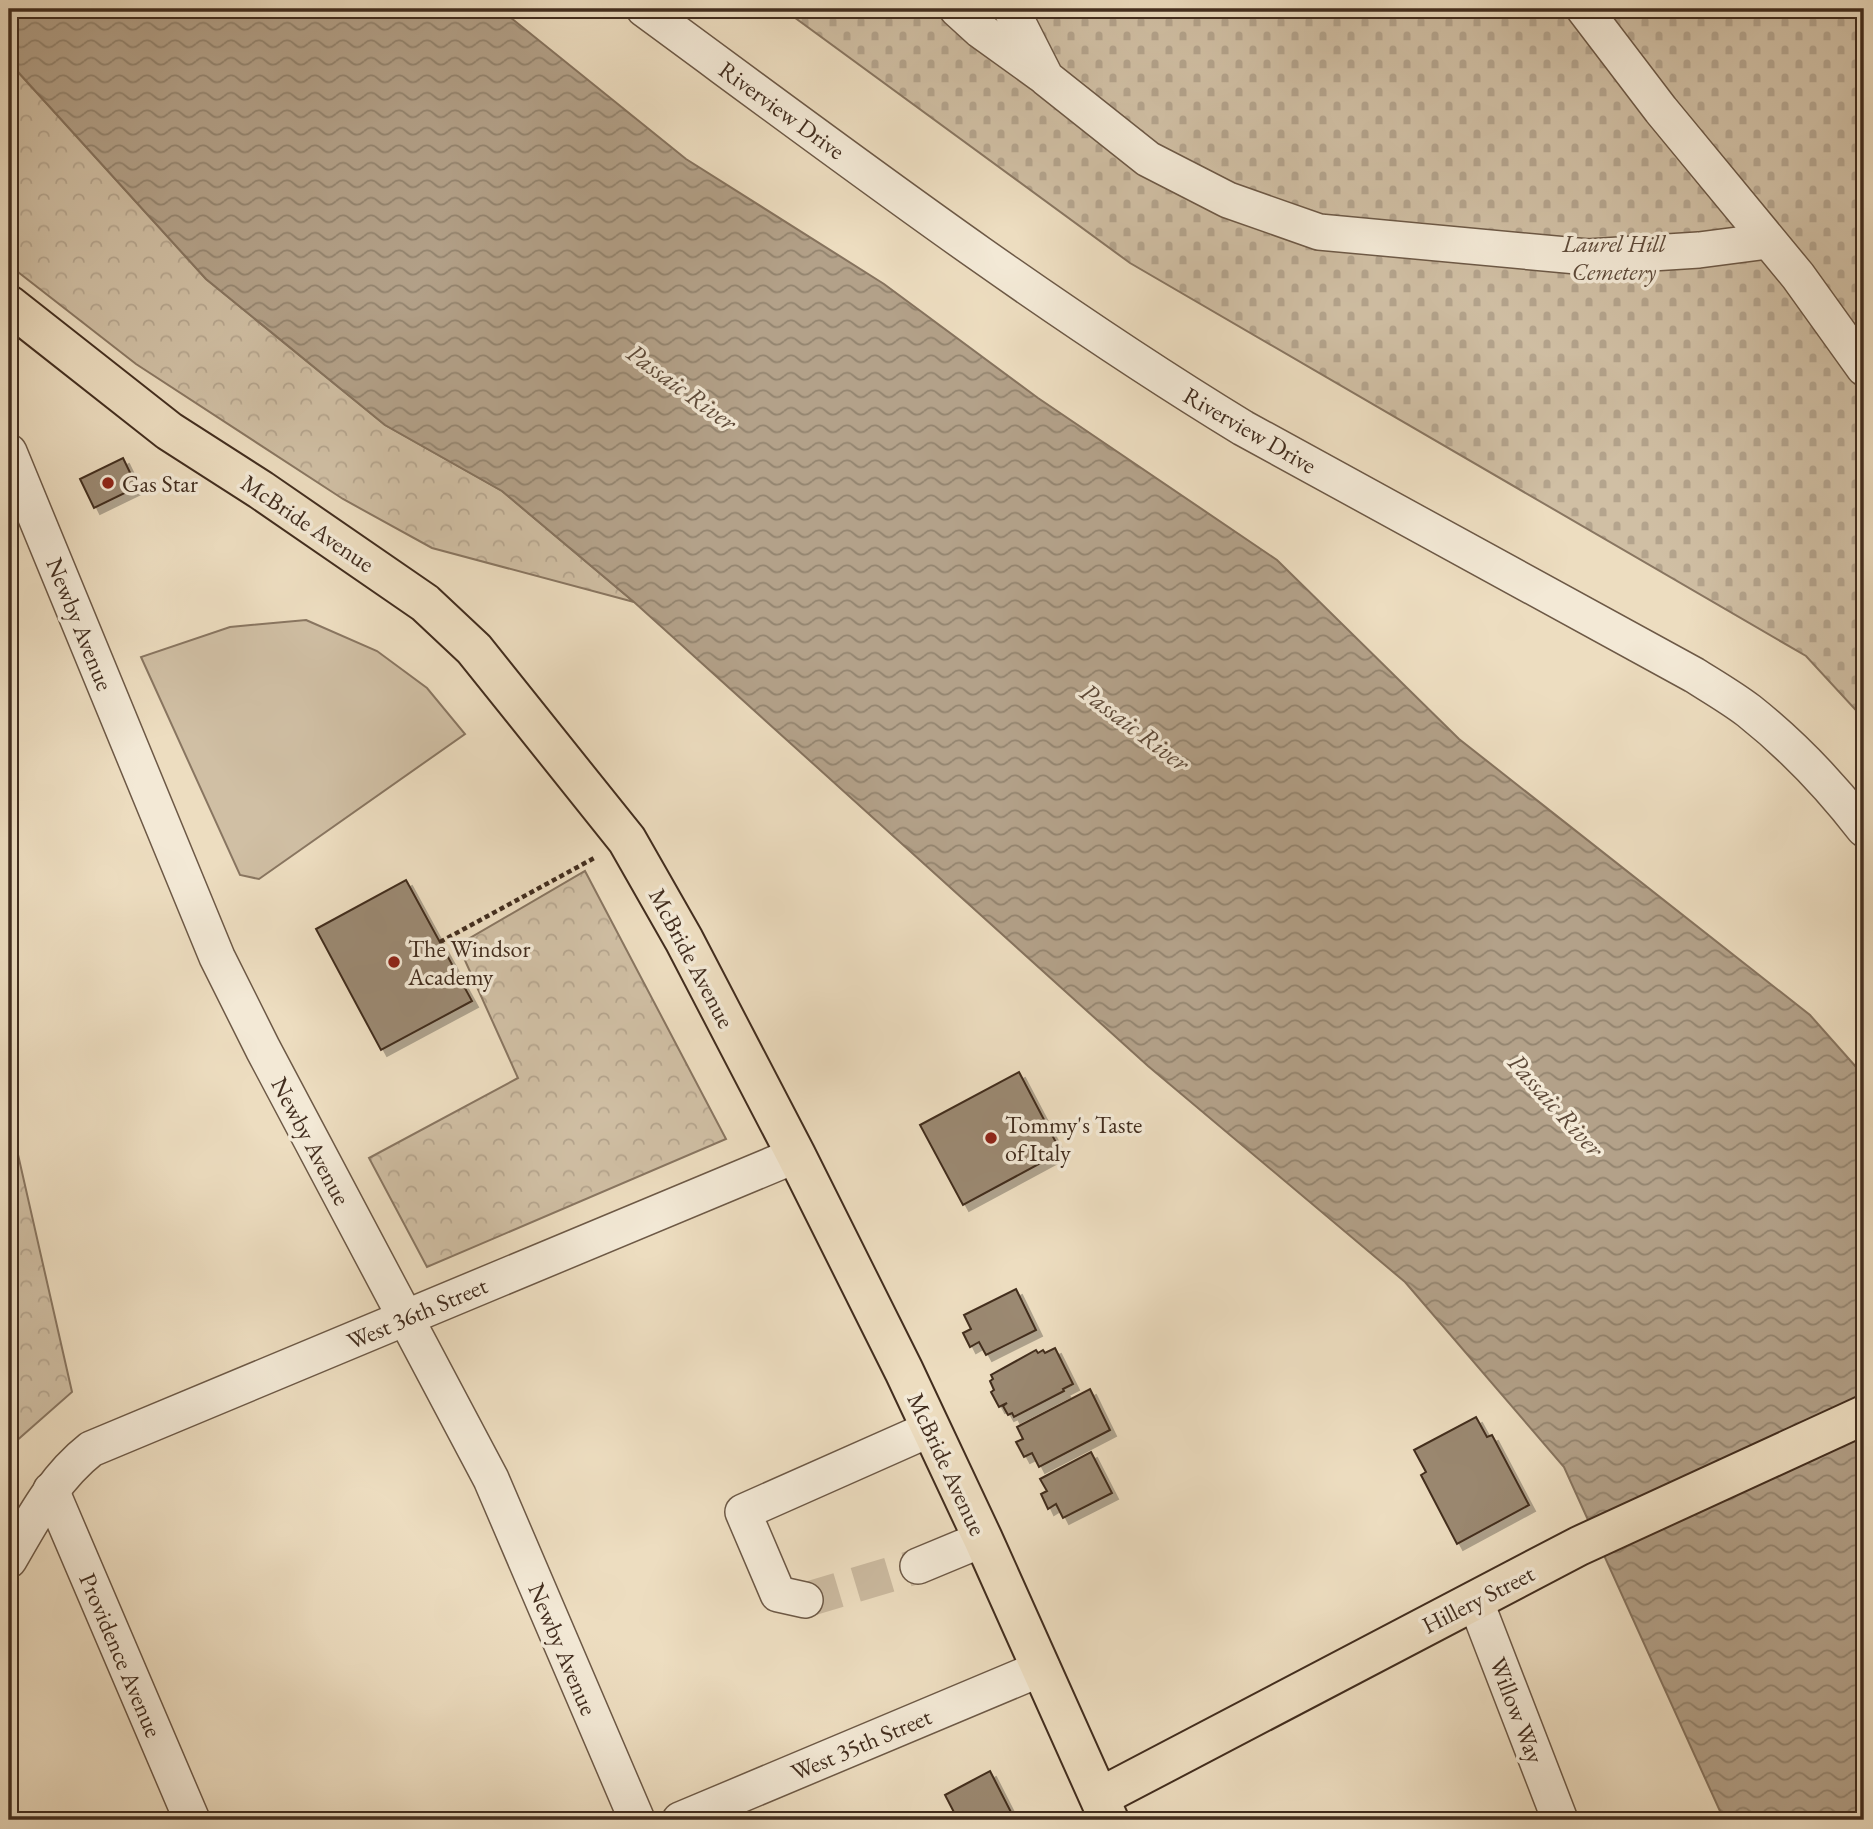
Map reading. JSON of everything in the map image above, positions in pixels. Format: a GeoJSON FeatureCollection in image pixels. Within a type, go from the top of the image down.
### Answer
{"type":"FeatureCollection","features":[{"type":"Feature","properties":{"kind":"main road","name":"McBride Avenue"},"geometry":{"type":"LineString","coordinates":[[9,305],[169,431],[261,490],[425,603],[474,649],[628,840],[684,940],[796,1155],[983,1539],[1105,1808]]}},
{"type":"Feature","properties":{"kind":"main road","name":"Hillery Street"},"geometry":{"type":"LineString","coordinates":[[1105,1808],[1475,1600],[1579,1546],[1864,1415]]}},
{"type":"Feature","properties":{"kind":"street","name":"Riverview Drive"},"geometry":{"type":"LineString","coordinates":[[644,9],[933,221],[1171,384],[1243,428],[1694,675],[1748,710],[1797,753],[1838,795],[1864,828]]}},
{"type":"Feature","properties":{"kind":"street"},"geometry":{"type":"LineString","coordinates":[[957,9],[980,30],[1046,78],[1148,159],[1228,200],[1319,232],[1588,257],[1699,250],[1768,241]]}},
{"type":"Feature","properties":{"kind":"street"},"geometry":{"type":"LineString","coordinates":[[1011,9],[1046,78]]}},
{"type":"Feature","properties":{"kind":"street"},"geometry":{"type":"LineString","coordinates":[[1584,9],[1661,110],[1798,276],[1864,368]]}},
{"type":"Feature","properties":{"kind":"street","name":"Newby Avenue"},"geometry":{"type":"LineString","coordinates":[[9,452],[217,957],[262,1049],[491,1479],[637,1820]]}},
{"type":"Feature","properties":{"kind":"street","name":"West 36th Street"},"geometry":{"type":"LineString","coordinates":[[9,1560],[51,1490],[71,1465],[91,1449],[796,1155]]}},
{"type":"Feature","properties":{"kind":"street"},"geometry":{"type":"LineString","coordinates":[[805,1600],[778,1594],[743,1511],[930,1429]]}},
{"type":"Feature","properties":{"kind":"street","name":"Providence Avenue"},"geometry":{"type":"LineString","coordinates":[[51,1490],[192,1820]]}},
{"type":"Feature","properties":{"kind":"street"},"geometry":{"type":"LineString","coordinates":[[918,1566],[983,1539]]}},
{"type":"Feature","properties":{"kind":"street","name":"Willow Way"},"geometry":{"type":"LineString","coordinates":[[1475,1600],[1560,1820]]}},
{"type":"Feature","properties":{"kind":"street","name":"West 35th Street"},"geometry":{"type":"LineString","coordinates":[[680,1820],[1042,1668]]}},
{"type":"Feature","properties":{"kind":"path"},"geometry":{"type":"LineString","coordinates":[[440,942],[628,840]]}},
{"type":"Feature","properties":{"kind":"green space","name":"Laurel Hill Cemetery"},"geometry":{"type":"Polygon","coordinates":[[[783,9],[1864,9],[1864,719],[1806,656],[1130,263],[783,9]]]}},
{"type":"Feature","properties":{"kind":"green space"},"geometry":{"type":"Polygon","coordinates":[[[9,62],[206,279],[385,425],[502,491],[634,602],[432,548],[343,499],[136,364],[9,265],[9,62]]]}},
{"type":"Feature","properties":{"kind":"green space"},"geometry":{"type":"Polygon","coordinates":[[[306,620],[377,651],[427,688],[465,734],[259,879],[240,875],[141,657],[230,627],[306,620]]]}},
{"type":"Feature","properties":{"kind":"green space"},"geometry":{"type":"Polygon","coordinates":[[[585,871],[726,1139],[427,1267],[369,1158],[518,1078],[458,945],[585,871]]]}},
{"type":"Feature","properties":{"kind":"green space"},"geometry":{"type":"Polygon","coordinates":[[[9,1115],[72,1392],[14,1443],[9,1429],[9,1115]]]}},
{"type":"Feature","properties":{"kind":"water","name":"Passaic River"},"geometry":{"type":"Polygon","coordinates":[[[9,9],[500,9],[686,159],[884,284],[1038,398],[1277,560],[1459,739],[1810,1015],[1864,1076],[1864,1820],[1724,1820],[1564,1467],[1405,1282],[1148,1066],[634,602],[502,491],[385,425],[206,279],[9,62],[9,9]]]}},
{"type":"Feature","properties":{"kind":"building","name":"Gas Star"},"geometry":{"type":"Polygon","coordinates":[[[123,458],[137,487],[94,508],[80,479],[123,458]]]}},
{"type":"Feature","properties":{"kind":"building"},"geometry":{"type":"Polygon","coordinates":[[[406,880],[472,1001],[381,1050],[316,929],[406,880]]]}},
{"type":"Feature","properties":{"kind":"building","name":"Tommy's Taste of Italy"},"geometry":{"type":"Polygon","coordinates":[[[1019,1072],[1061,1152],[963,1205],[920,1125],[1019,1072]]]}},
{"type":"Feature","properties":{"kind":"building"},"geometry":{"type":"Polygon","coordinates":[[[1016,1289],[1036,1330],[986,1355],[979,1342],[970,1347],[963,1333],[971,1329],[964,1315],[1016,1289]]]}},
{"type":"Feature","properties":{"kind":"building"},"geometry":{"type":"Polygon","coordinates":[[[1055,1348],[1073,1384],[1014,1417],[1012,1413],[1008,1415],[1003,1406],[1007,1403],[999,1407],[991,1392],[994,1390],[990,1381],[993,1379],[991,1375],[1036,1350],[1038,1353],[1043,1350],[1045,1353],[1055,1348]]]}},
{"type":"Feature","properties":{"kind":"building"},"geometry":{"type":"Polygon","coordinates":[[[1090,1389],[1110,1430],[1039,1467],[1032,1453],[1024,1457],[1016,1442],[1023,1439],[1017,1427],[1090,1389]]]}},
{"type":"Feature","properties":{"kind":"building"},"geometry":{"type":"Polygon","coordinates":[[[1476,1417],[1487,1437],[1492,1435],[1529,1505],[1457,1544],[1421,1475],[1426,1472],[1414,1450],[1476,1417]]]}},
{"type":"Feature","properties":{"kind":"building"},"geometry":{"type":"Polygon","coordinates":[[[1091,1452],[1112,1493],[1063,1518],[1056,1504],[1048,1509],[1041,1494],[1047,1491],[1040,1479],[1091,1452]]]}},
{"type":"Feature","properties":{"kind":"building"},"geometry":{"type":"Polygon","coordinates":[[[990,1771],[1015,1820],[958,1820],[945,1795],[990,1771]]]}},
{"type":"Feature","properties":{"kind":"tunnel"},"geometry":{"type":"LineString","coordinates":[[805,1600],[918,1566]]}},
{"type":"Feature","properties":{"kind":"place","name":"Gas Star"},"geometry":{"type":"Point","coordinates":[108,483]}},
{"type":"Feature","properties":{"kind":"place","name":"The Windsor Academy"},"geometry":{"type":"Point","coordinates":[394,962]}},
{"type":"Feature","properties":{"kind":"place","name":"Tommy's Taste of Italy"},"geometry":{"type":"Point","coordinates":[991,1138]}}]}
